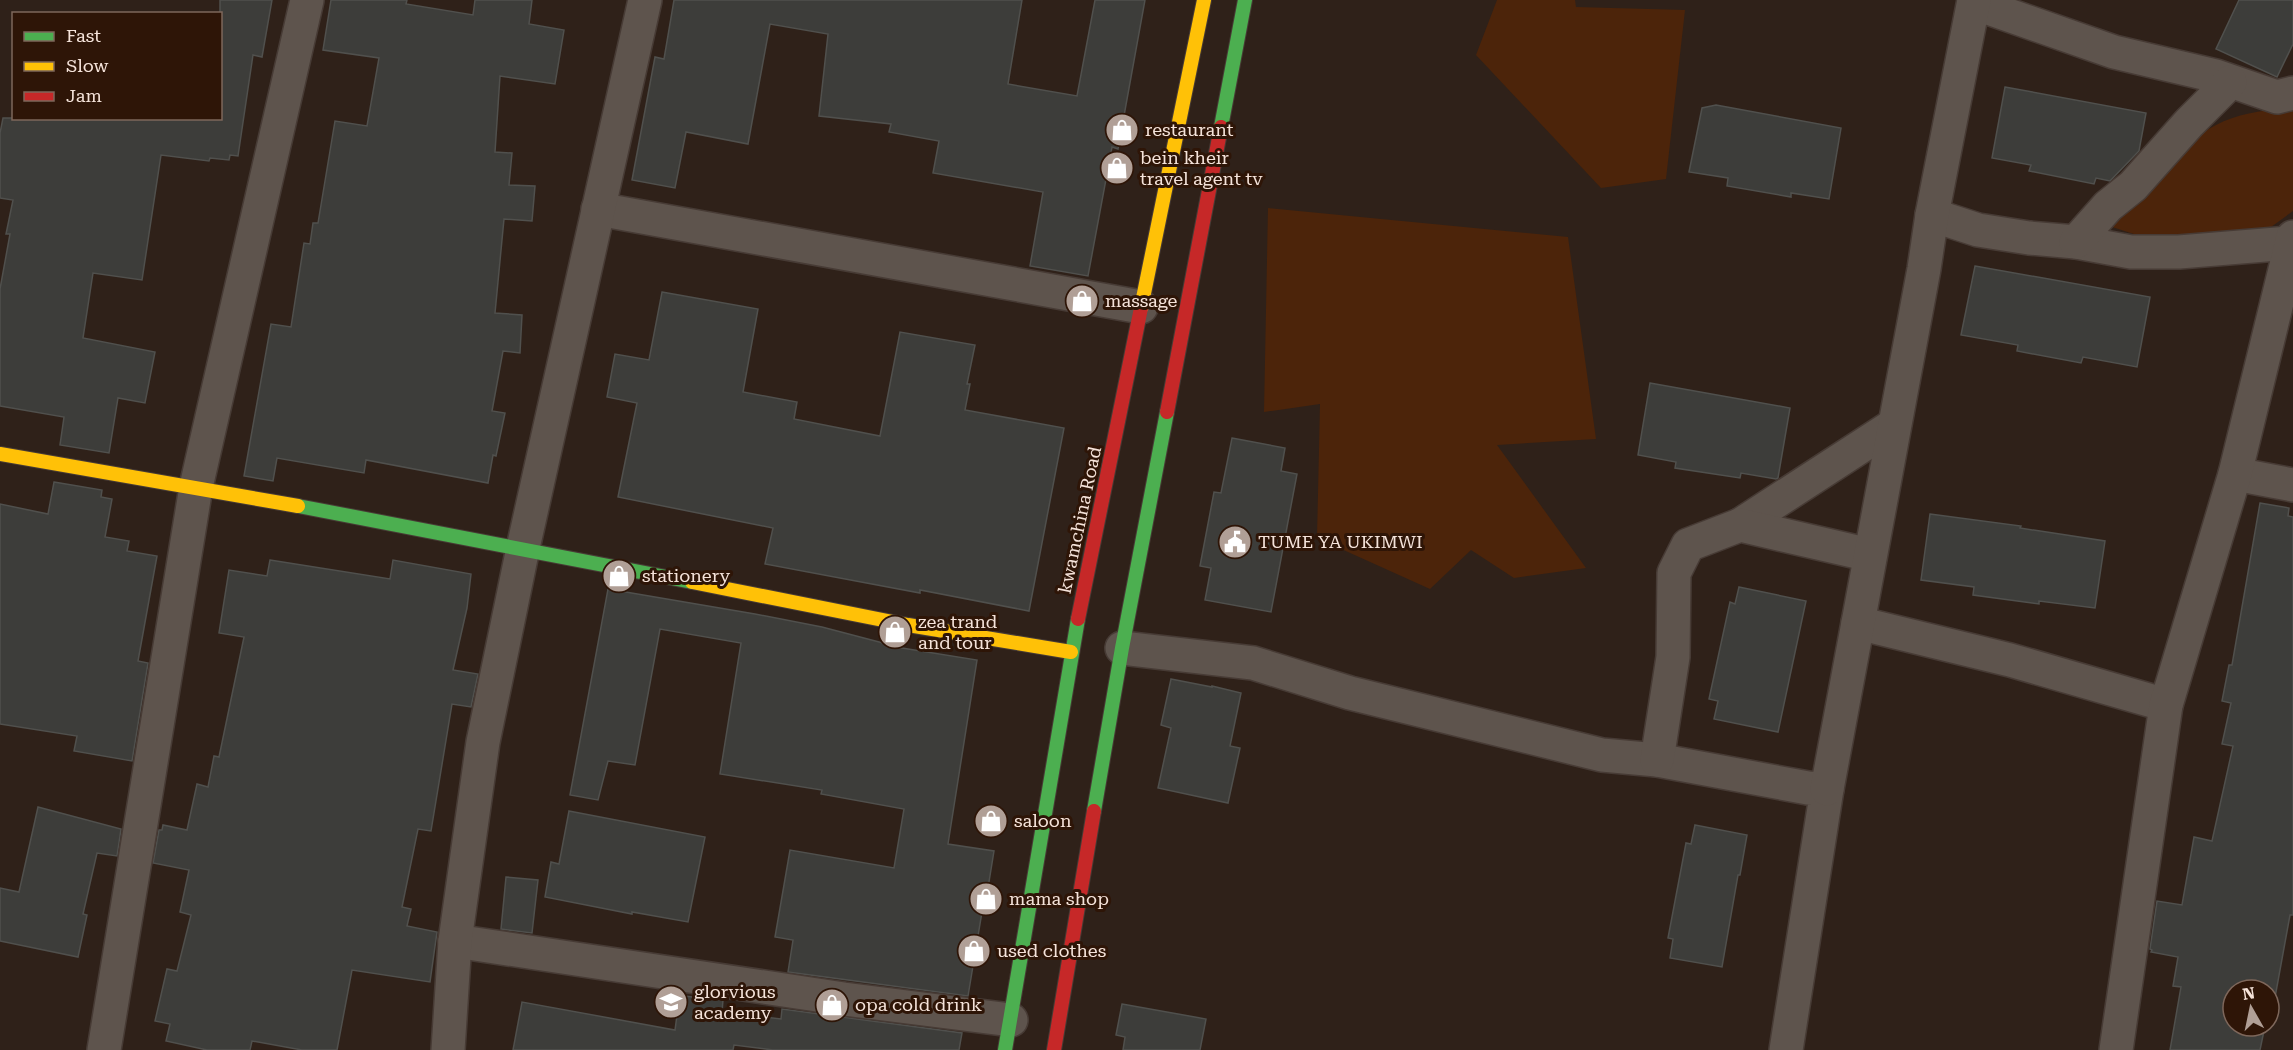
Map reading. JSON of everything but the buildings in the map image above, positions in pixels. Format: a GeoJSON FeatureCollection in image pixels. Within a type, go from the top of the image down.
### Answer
{"type":"FeatureCollection","features":[{"type":"Feature","properties":{"kind":"main road","name":"kwamchina Road"},"geometry":{"type":"LineString","coordinates":[[1008,1035],[1071,652],[1204,0]]}},
{"type":"Feature","properties":{"kind":"main road"},"geometry":{"type":"LineString","coordinates":[[1054,1050],[1122,648],[1245,0]]}},
{"type":"Feature","properties":{"kind":"main road"},"geometry":{"type":"LineString","coordinates":[[0,454],[196,487],[523,548],[908,625],[1071,652]]}},
{"type":"Feature","properties":{"kind":"street"},"geometry":{"type":"LineString","coordinates":[[104,1050],[196,487],[307,0]]}},
{"type":"Feature","properties":{"kind":"street"},"geometry":{"type":"LineString","coordinates":[[448,1050],[455,941],[483,742],[523,548],[645,0]]}},
{"type":"Feature","properties":{"kind":"street"},"geometry":{"type":"LineString","coordinates":[[1786,1050],[1827,789],[1924,269],[1932,215],[1974,1],[2114,52],[2168,63],[2277,97],[2293,93]]}},
{"type":"Feature","properties":{"kind":"street"},"geometry":{"type":"LineString","coordinates":[[2076,242],[2108,207],[2133,186],[2189,123],[2230,82]]}},
{"type":"Feature","properties":{"kind":"street"},"geometry":{"type":"LineString","coordinates":[[598,209],[1142,307]]}},
{"type":"Feature","properties":{"kind":"street"},"geometry":{"type":"LineString","coordinates":[[1932,215],[1978,230],[2076,242],[2132,252],[2179,252],[2292,240],[2235,474],[2166,705],[2116,1050]]}},
{"type":"Feature","properties":{"kind":"street"},"geometry":{"type":"LineString","coordinates":[[1657,760],[1673,657],[1674,573],[1688,545],[1740,525],[1894,425]]}},
{"type":"Feature","properties":{"kind":"street"},"geometry":{"type":"LineString","coordinates":[[2235,474],[2293,485]]}},
{"type":"Feature","properties":{"kind":"street"},"geometry":{"type":"LineString","coordinates":[[1740,525],[1870,555]]}},
{"type":"Feature","properties":{"kind":"street"},"geometry":{"type":"LineString","coordinates":[[1858,623],[2010,660],[2166,705]]}},
{"type":"Feature","properties":{"kind":"street"},"geometry":{"type":"LineString","coordinates":[[1122,648],[1253,663],[1350,693],[1602,755],[1657,760],[1808,788],[1827,789]]}},
{"type":"Feature","properties":{"kind":"street"},"geometry":{"type":"LineString","coordinates":[[455,941],[844,999],[1008,1035]]}},
{"type":"Feature","properties":{"kind":"shaded area"},"geometry":{"type":"Polygon","coordinates":[[[1497,0],[1575,0],[1576,7],[1685,10],[1666,179],[1601,188],[1476,55],[1497,0]]]}},
{"type":"Feature","properties":{"kind":"shaded area"},"geometry":{"type":"Polygon","coordinates":[[[2293,108],[2293,211],[2271,227],[2189,243],[2143,237],[2106,225],[2159,170],[2202,133],[2232,118],[2293,108]]]}},
{"type":"Feature","properties":{"kind":"shaded area"},"geometry":{"type":"Polygon","coordinates":[[[1268,208],[1568,237],[1596,439],[1497,445],[1586,568],[1514,578],[1471,550],[1430,589],[1317,538],[1320,404],[1264,412],[1268,208]]]}},
{"type":"Feature","properties":{"kind":"traffic: fast"},"geometry":{"type":"LineString","coordinates":[[1221,127],[1245,0]]}},
{"type":"Feature","properties":{"kind":"traffic: fast"},"geometry":{"type":"LineString","coordinates":[[1094,811],[1167,412]]}},
{"type":"Feature","properties":{"kind":"traffic: fast"},"geometry":{"type":"LineString","coordinates":[[298,506],[692,582]]}},
{"type":"Feature","properties":{"kind":"traffic: fast"},"geometry":{"type":"LineString","coordinates":[[1005,1050],[1078,619]]}},
{"type":"Feature","properties":{"kind":"traffic: slow"},"geometry":{"type":"LineString","coordinates":[[1141,308],[1204,0]]}},
{"type":"Feature","properties":{"kind":"traffic: slow"},"geometry":{"type":"LineString","coordinates":[[0,454],[298,506]]}},
{"type":"Feature","properties":{"kind":"traffic: slow"},"geometry":{"type":"LineString","coordinates":[[692,582],[908,625],[1071,652]]}},
{"type":"Feature","properties":{"kind":"traffic: jam"},"geometry":{"type":"LineString","coordinates":[[1167,412],[1221,127]]}},
{"type":"Feature","properties":{"kind":"traffic: jam"},"geometry":{"type":"LineString","coordinates":[[1078,619],[1141,308]]}},
{"type":"Feature","properties":{"kind":"traffic: jam"},"geometry":{"type":"LineString","coordinates":[[1054,1050],[1094,811]]}},
{"type":"Feature","properties":{"kind":"place","name":"restaurant"},"geometry":{"type":"Point","coordinates":[1122,130]}},
{"type":"Feature","properties":{"kind":"place","name":"bein kheir travel agent tv"},"geometry":{"type":"Point","coordinates":[1117,168]}},
{"type":"Feature","properties":{"kind":"place","name":"massage"},"geometry":{"type":"Point","coordinates":[1082,301]}},
{"type":"Feature","properties":{"kind":"place","name":"TUME YA UKIMWI"},"geometry":{"type":"Point","coordinates":[1235,542]}},
{"type":"Feature","properties":{"kind":"place","name":"stationery"},"geometry":{"type":"Point","coordinates":[619,576]}},
{"type":"Feature","properties":{"kind":"place","name":"zea trand and tour"},"geometry":{"type":"Point","coordinates":[895,632]}},
{"type":"Feature","properties":{"kind":"place","name":"saloon"},"geometry":{"type":"Point","coordinates":[991,821]}},
{"type":"Feature","properties":{"kind":"place","name":"mama shop"},"geometry":{"type":"Point","coordinates":[986,899]}},
{"type":"Feature","properties":{"kind":"place","name":"used clothes"},"geometry":{"type":"Point","coordinates":[974,951]}},
{"type":"Feature","properties":{"kind":"place","name":"glorvious academy"},"geometry":{"type":"Point","coordinates":[671,1002]}},
{"type":"Feature","properties":{"kind":"place","name":"opa cold drink"},"geometry":{"type":"Point","coordinates":[832,1005]}}]}
